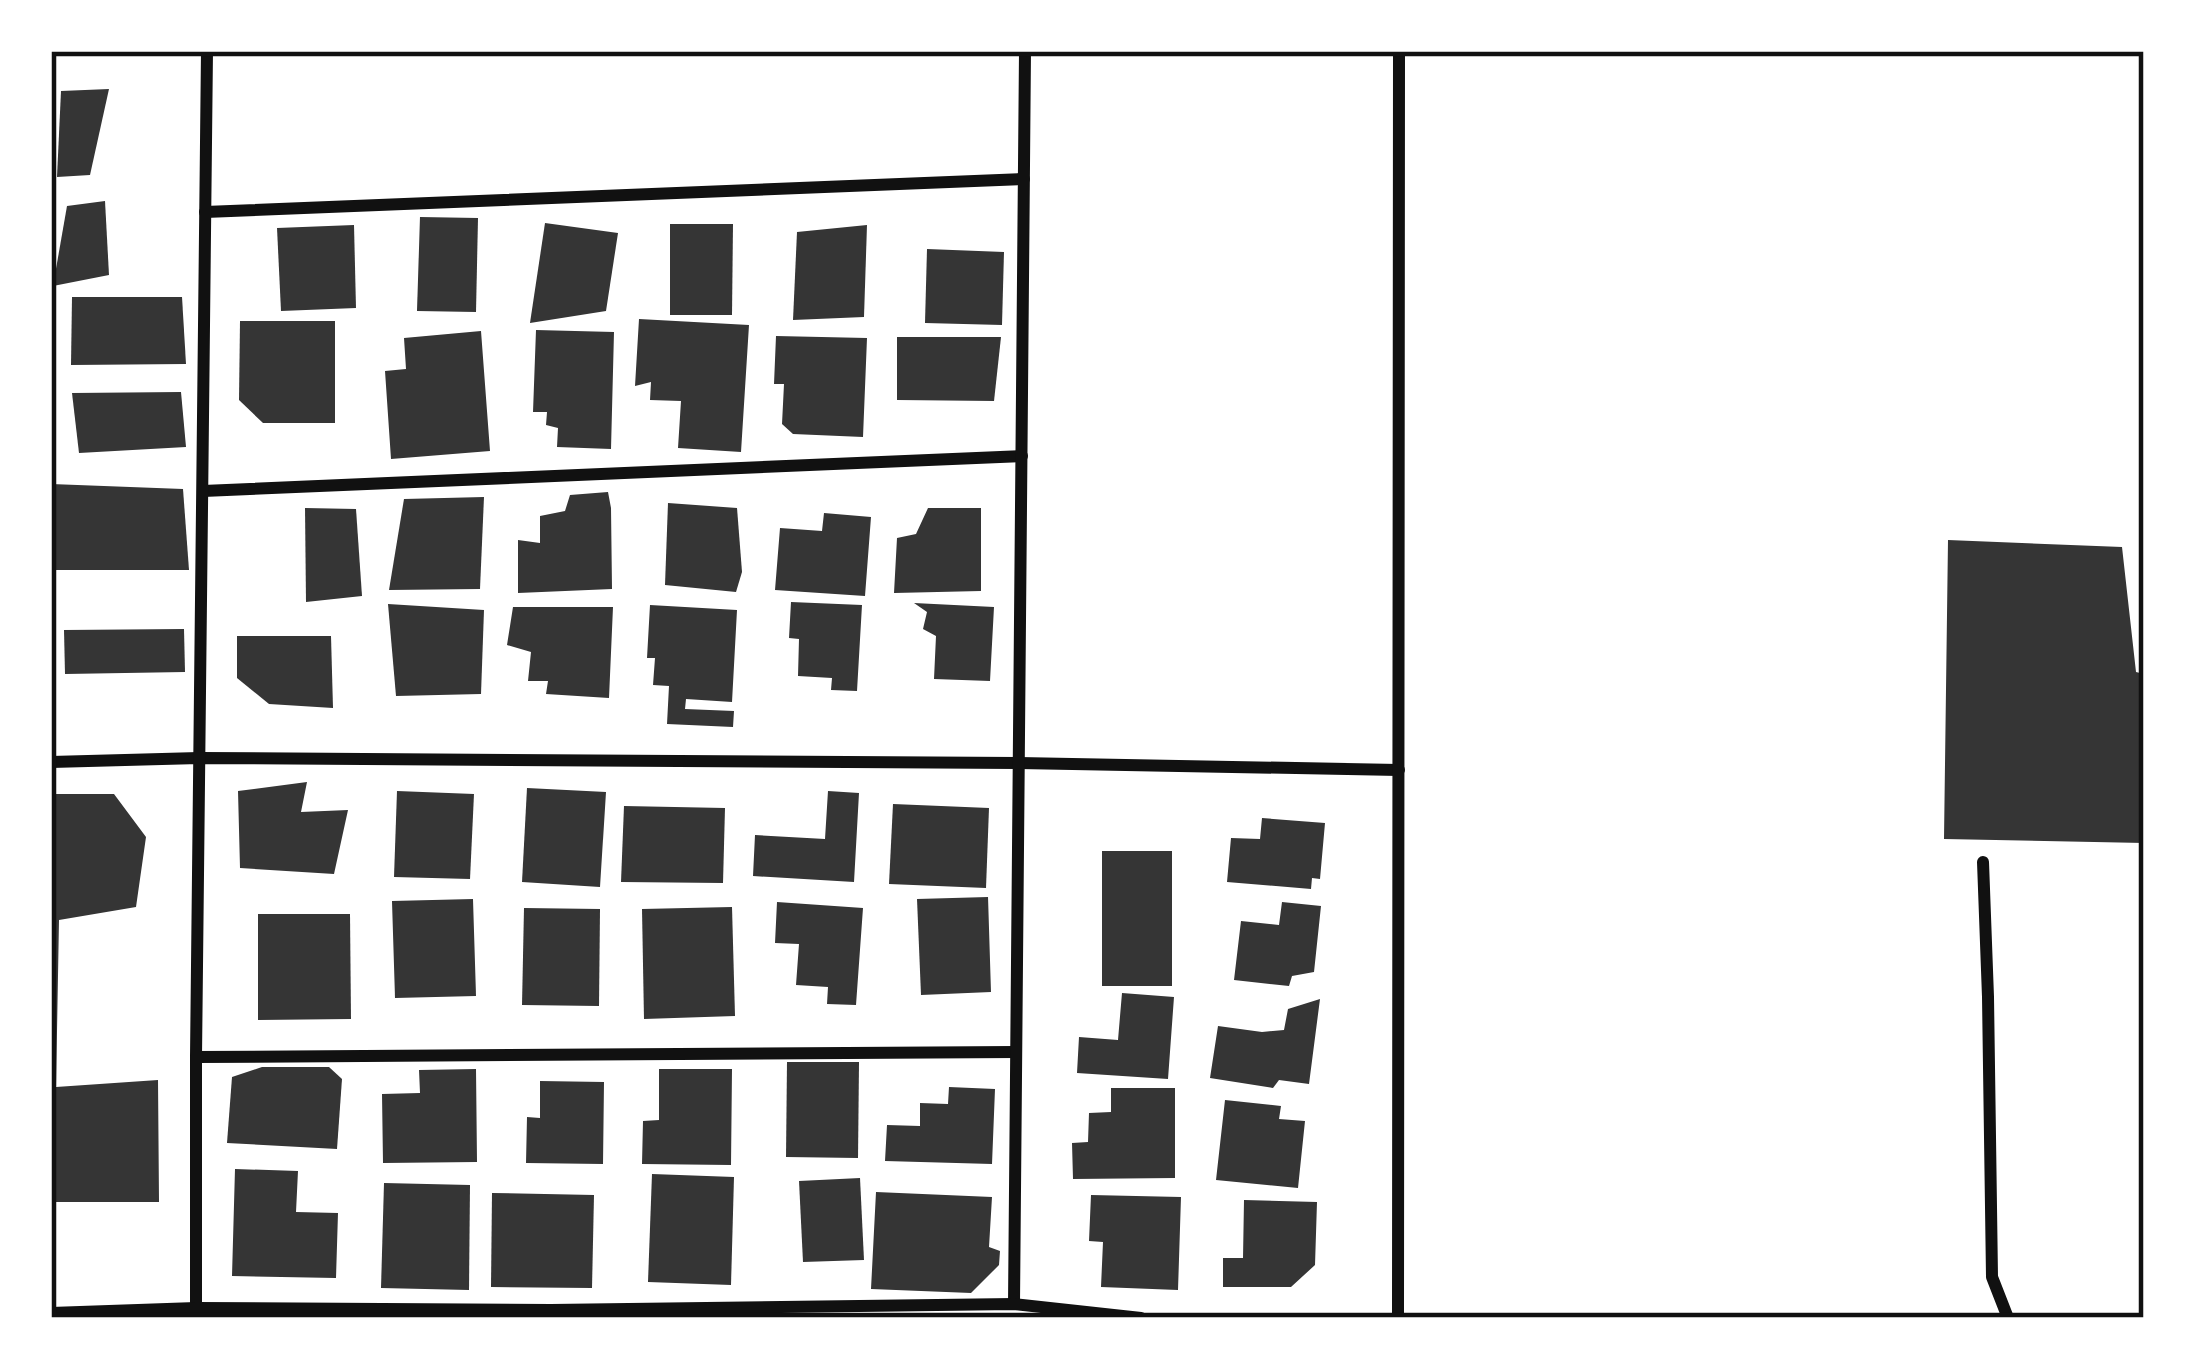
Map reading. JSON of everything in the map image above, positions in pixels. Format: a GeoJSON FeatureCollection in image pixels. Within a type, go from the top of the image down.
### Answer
{"type":"FeatureCollection","features":[{"type":"Feature","properties":{"kind":"street"},"geometry":{"type":"LineString","coordinates":[[196,1308],[207,51]]}},
{"type":"Feature","properties":{"kind":"street"},"geometry":{"type":"LineString","coordinates":[[1014,1304],[1025,51]]}},
{"type":"Feature","properties":{"kind":"street"},"geometry":{"type":"LineString","coordinates":[[1398,1318],[1399,51]]}},
{"type":"Feature","properties":{"kind":"street"},"geometry":{"type":"LineString","coordinates":[[205,212],[1024,179]]}},
{"type":"Feature","properties":{"kind":"street"},"geometry":{"type":"LineString","coordinates":[[202,491],[1022,456]]}},
{"type":"Feature","properties":{"kind":"street"},"geometry":{"type":"LineString","coordinates":[[51,761],[1019,763],[1399,770]]}},
{"type":"Feature","properties":{"kind":"street"},"geometry":{"type":"LineString","coordinates":[[1983,862],[1992,1277],[2008,1318]]}},
{"type":"Feature","properties":{"kind":"street"},"geometry":{"type":"LineString","coordinates":[[196,1057],[1016,1052]]}},
{"type":"Feature","properties":{"kind":"street"},"geometry":{"type":"LineString","coordinates":[[51,1313],[196,1308],[551,1310],[1014,1304],[1141,1318]]}},
{"type":"Feature","properties":{"kind":"building"},"geometry":{"type":"Polygon","coordinates":[[[109,89],[90,175],[57,177],[61,91],[109,89]]]}},
{"type":"Feature","properties":{"kind":"building"},"geometry":{"type":"Polygon","coordinates":[[[105,201],[109,275],[53,286],[67,206],[105,201]]]}},
{"type":"Feature","properties":{"kind":"building"},"geometry":{"type":"Polygon","coordinates":[[[420,217],[478,218],[476,312],[417,311],[420,217]]]}},
{"type":"Feature","properties":{"kind":"building"},"geometry":{"type":"Polygon","coordinates":[[[545,223],[618,233],[606,311],[530,323],[545,223]]]}},
{"type":"Feature","properties":{"kind":"building"},"geometry":{"type":"Polygon","coordinates":[[[670,224],[733,224],[732,315],[670,315],[670,224]]]}},
{"type":"Feature","properties":{"kind":"building"},"geometry":{"type":"Polygon","coordinates":[[[354,225],[356,308],[281,311],[277,228],[354,225]]]}},
{"type":"Feature","properties":{"kind":"building"},"geometry":{"type":"Polygon","coordinates":[[[867,225],[864,317],[793,320],[797,232],[867,225]]]}},
{"type":"Feature","properties":{"kind":"building"},"geometry":{"type":"Polygon","coordinates":[[[927,249],[1004,252],[1002,325],[925,323],[927,249]]]}},
{"type":"Feature","properties":{"kind":"building"},"geometry":{"type":"Polygon","coordinates":[[[72,297],[182,297],[186,364],[71,365],[72,297]]]}},
{"type":"Feature","properties":{"kind":"building"},"geometry":{"type":"Polygon","coordinates":[[[639,319],[749,325],[741,452],[678,448],[681,401],[650,400],[651,382],[635,386],[639,319]]]}},
{"type":"Feature","properties":{"kind":"building"},"geometry":{"type":"Polygon","coordinates":[[[240,321],[335,321],[335,423],[263,423],[239,400],[240,321]]]}},
{"type":"Feature","properties":{"kind":"building"},"geometry":{"type":"Polygon","coordinates":[[[536,330],[614,332],[611,449],[557,447],[558,428],[546,425],[547,412],[533,412],[536,330]]]}},
{"type":"Feature","properties":{"kind":"building"},"geometry":{"type":"Polygon","coordinates":[[[481,331],[490,451],[391,459],[385,371],[406,369],[404,338],[481,331]]]}},
{"type":"Feature","properties":{"kind":"building"},"geometry":{"type":"Polygon","coordinates":[[[776,336],[867,338],[863,437],[793,434],[782,424],[784,384],[774,384],[776,336]]]}},
{"type":"Feature","properties":{"kind":"building"},"geometry":{"type":"Polygon","coordinates":[[[897,337],[1001,337],[994,401],[897,400],[897,337]]]}},
{"type":"Feature","properties":{"kind":"building"},"geometry":{"type":"Polygon","coordinates":[[[181,392],[186,447],[79,453],[72,393],[181,392]]]}},
{"type":"Feature","properties":{"kind":"building"},"geometry":{"type":"Polygon","coordinates":[[[51,484],[183,489],[189,570],[51,570],[51,484]]]}},
{"type":"Feature","properties":{"kind":"building"},"geometry":{"type":"Polygon","coordinates":[[[608,492],[612,589],[518,593],[518,540],[540,543],[540,516],[565,511],[570,495],[608,492]]]}},
{"type":"Feature","properties":{"kind":"building"},"geometry":{"type":"Polygon","coordinates":[[[484,497],[480,589],[389,590],[404,499],[484,497]]]}},
{"type":"Feature","properties":{"kind":"building"},"geometry":{"type":"Polygon","coordinates":[[[668,503],[737,508],[742,572],[736,592],[665,585],[668,503]]]}},
{"type":"Feature","properties":{"kind":"building"},"geometry":{"type":"Polygon","coordinates":[[[305,508],[356,509],[362,596],[306,602],[305,508]]]}},
{"type":"Feature","properties":{"kind":"building"},"geometry":{"type":"Polygon","coordinates":[[[928,508],[981,508],[981,591],[894,593],[897,538],[916,534],[928,508]]]}},
{"type":"Feature","properties":{"kind":"building"},"geometry":{"type":"Polygon","coordinates":[[[824,513],[871,517],[865,596],[775,590],[780,528],[822,531],[824,513]]]}},
{"type":"Feature","properties":{"kind":"building"},"geometry":{"type":"Polygon","coordinates":[[[1948,540],[2122,547],[2136,672],[2144,674],[2144,843],[1944,839],[1948,540]]]}},
{"type":"Feature","properties":{"kind":"building"},"geometry":{"type":"Polygon","coordinates":[[[791,602],[862,605],[857,691],[831,690],[832,678],[798,676],[799,639],[789,638],[791,602]]]}},
{"type":"Feature","properties":{"kind":"building"},"geometry":{"type":"Polygon","coordinates":[[[914,603],[994,607],[990,681],[934,679],[936,636],[923,629],[927,612],[914,603]]]}},
{"type":"Feature","properties":{"kind":"building"},"geometry":{"type":"Polygon","coordinates":[[[388,604],[484,610],[481,694],[396,696],[388,604]]]}},
{"type":"Feature","properties":{"kind":"building"},"geometry":{"type":"Polygon","coordinates":[[[650,605],[737,610],[732,702],[686,699],[685,709],[734,711],[733,727],[667,724],[669,686],[653,685],[655,658],[647,658],[650,605]]]}},
{"type":"Feature","properties":{"kind":"building"},"geometry":{"type":"Polygon","coordinates":[[[513,607],[613,607],[609,698],[546,694],[548,681],[528,681],[531,652],[507,645],[513,607]]]}},
{"type":"Feature","properties":{"kind":"building"},"geometry":{"type":"Polygon","coordinates":[[[184,629],[185,672],[65,674],[64,630],[184,629]]]}},
{"type":"Feature","properties":{"kind":"building"},"geometry":{"type":"Polygon","coordinates":[[[237,636],[331,636],[333,708],[269,704],[237,678],[237,636]]]}},
{"type":"Feature","properties":{"kind":"building"},"geometry":{"type":"Polygon","coordinates":[[[307,782],[301,812],[348,810],[334,874],[240,868],[238,791],[307,782]]]}},
{"type":"Feature","properties":{"kind":"building"},"geometry":{"type":"Polygon","coordinates":[[[527,788],[606,792],[600,887],[522,882],[527,788]]]}},
{"type":"Feature","properties":{"kind":"building"},"geometry":{"type":"Polygon","coordinates":[[[397,791],[474,794],[470,879],[394,877],[397,791]]]}},
{"type":"Feature","properties":{"kind":"building"},"geometry":{"type":"Polygon","coordinates":[[[828,791],[859,793],[854,882],[753,876],[755,835],[825,839],[828,791]]]}},
{"type":"Feature","properties":{"kind":"building"},"geometry":{"type":"Polygon","coordinates":[[[51,794],[114,794],[146,837],[136,907],[59,920],[56,1087],[158,1080],[159,1202],[51,1202],[51,794]]]}},
{"type":"Feature","properties":{"kind":"building"},"geometry":{"type":"Polygon","coordinates":[[[893,804],[989,808],[986,888],[889,884],[893,804]]]}},
{"type":"Feature","properties":{"kind":"building"},"geometry":{"type":"Polygon","coordinates":[[[624,806],[725,808],[723,883],[621,882],[624,806]]]}},
{"type":"Feature","properties":{"kind":"building"},"geometry":{"type":"Polygon","coordinates":[[[1262,818],[1325,823],[1320,879],[1312,878],[1311,889],[1227,882],[1231,838],[1260,839],[1262,818]]]}},
{"type":"Feature","properties":{"kind":"building"},"geometry":{"type":"Polygon","coordinates":[[[1102,851],[1172,851],[1172,986],[1102,986],[1102,851]]]}},
{"type":"Feature","properties":{"kind":"building"},"geometry":{"type":"Polygon","coordinates":[[[988,897],[991,992],[921,995],[917,899],[988,897]]]}},
{"type":"Feature","properties":{"kind":"building"},"geometry":{"type":"Polygon","coordinates":[[[473,899],[476,996],[395,998],[392,901],[473,899]]]}},
{"type":"Feature","properties":{"kind":"building"},"geometry":{"type":"Polygon","coordinates":[[[777,902],[863,908],[856,1005],[827,1004],[828,987],[796,985],[799,944],[775,943],[777,902]]]}},
{"type":"Feature","properties":{"kind":"building"},"geometry":{"type":"Polygon","coordinates":[[[1282,902],[1321,906],[1314,972],[1292,976],[1289,986],[1234,980],[1241,921],[1279,925],[1282,902]]]}},
{"type":"Feature","properties":{"kind":"building"},"geometry":{"type":"Polygon","coordinates":[[[732,907],[735,1016],[644,1019],[642,909],[732,907]]]}},
{"type":"Feature","properties":{"kind":"building"},"geometry":{"type":"Polygon","coordinates":[[[524,908],[600,909],[599,1006],[522,1005],[524,908]]]}},
{"type":"Feature","properties":{"kind":"building"},"geometry":{"type":"Polygon","coordinates":[[[258,914],[350,914],[351,1019],[258,1020],[258,914]]]}},
{"type":"Feature","properties":{"kind":"building"},"geometry":{"type":"Polygon","coordinates":[[[1122,993],[1174,997],[1168,1079],[1077,1073],[1079,1037],[1118,1040],[1122,993]]]}},
{"type":"Feature","properties":{"kind":"building"},"geometry":{"type":"Polygon","coordinates":[[[1320,999],[1309,1084],[1279,1080],[1273,1088],[1210,1078],[1218,1026],[1284,1030],[1288,1009],[1320,999]]]}},
{"type":"Feature","properties":{"kind":"building"},"geometry":{"type":"Polygon","coordinates":[[[787,1062],[859,1062],[858,1158],[786,1157],[787,1062]]]}},
{"type":"Feature","properties":{"kind":"building"},"geometry":{"type":"Polygon","coordinates":[[[262,1067],[329,1067],[342,1079],[337,1149],[227,1143],[232,1077],[262,1067]]]}},
{"type":"Feature","properties":{"kind":"building"},"geometry":{"type":"Polygon","coordinates":[[[476,1069],[477,1162],[383,1163],[382,1094],[420,1093],[419,1070],[476,1069]]]}},
{"type":"Feature","properties":{"kind":"building"},"geometry":{"type":"Polygon","coordinates":[[[659,1069],[732,1069],[731,1165],[642,1164],[643,1121],[659,1120],[659,1069]]]}},
{"type":"Feature","properties":{"kind":"building"},"geometry":{"type":"Polygon","coordinates":[[[540,1081],[604,1082],[603,1164],[526,1163],[527,1117],[540,1118],[540,1081]]]}},
{"type":"Feature","properties":{"kind":"building"},"geometry":{"type":"Polygon","coordinates":[[[949,1087],[995,1089],[992,1164],[885,1161],[887,1125],[920,1126],[920,1103],[948,1104],[949,1087]]]}},
{"type":"Feature","properties":{"kind":"building"},"geometry":{"type":"Polygon","coordinates":[[[1111,1088],[1175,1088],[1175,1178],[1073,1179],[1072,1143],[1088,1142],[1089,1113],[1111,1112],[1111,1088]]]}},
{"type":"Feature","properties":{"kind":"building"},"geometry":{"type":"Polygon","coordinates":[[[1225,1100],[1281,1106],[1279,1119],[1305,1121],[1298,1188],[1216,1180],[1225,1100]]]}},
{"type":"Feature","properties":{"kind":"building"},"geometry":{"type":"Polygon","coordinates":[[[235,1169],[298,1171],[296,1212],[338,1213],[336,1278],[232,1276],[235,1169]]]}},
{"type":"Feature","properties":{"kind":"building"},"geometry":{"type":"Polygon","coordinates":[[[652,1174],[734,1177],[731,1285],[648,1282],[652,1174]]]}},
{"type":"Feature","properties":{"kind":"building"},"geometry":{"type":"Polygon","coordinates":[[[860,1178],[864,1260],[803,1262],[799,1181],[860,1178]]]}},
{"type":"Feature","properties":{"kind":"building"},"geometry":{"type":"Polygon","coordinates":[[[384,1183],[470,1185],[469,1290],[381,1288],[384,1183]]]}},
{"type":"Feature","properties":{"kind":"building"},"geometry":{"type":"Polygon","coordinates":[[[876,1192],[992,1197],[989,1247],[1000,1251],[999,1265],[971,1293],[871,1289],[876,1192]]]}},
{"type":"Feature","properties":{"kind":"building"},"geometry":{"type":"Polygon","coordinates":[[[492,1193],[594,1195],[592,1288],[491,1287],[492,1193]]]}},
{"type":"Feature","properties":{"kind":"building"},"geometry":{"type":"Polygon","coordinates":[[[1091,1195],[1181,1197],[1178,1290],[1101,1287],[1103,1242],[1089,1241],[1091,1195]]]}},
{"type":"Feature","properties":{"kind":"building"},"geometry":{"type":"Polygon","coordinates":[[[1244,1200],[1317,1202],[1315,1265],[1291,1287],[1223,1287],[1223,1258],[1243,1258],[1244,1200]]]}}]}
